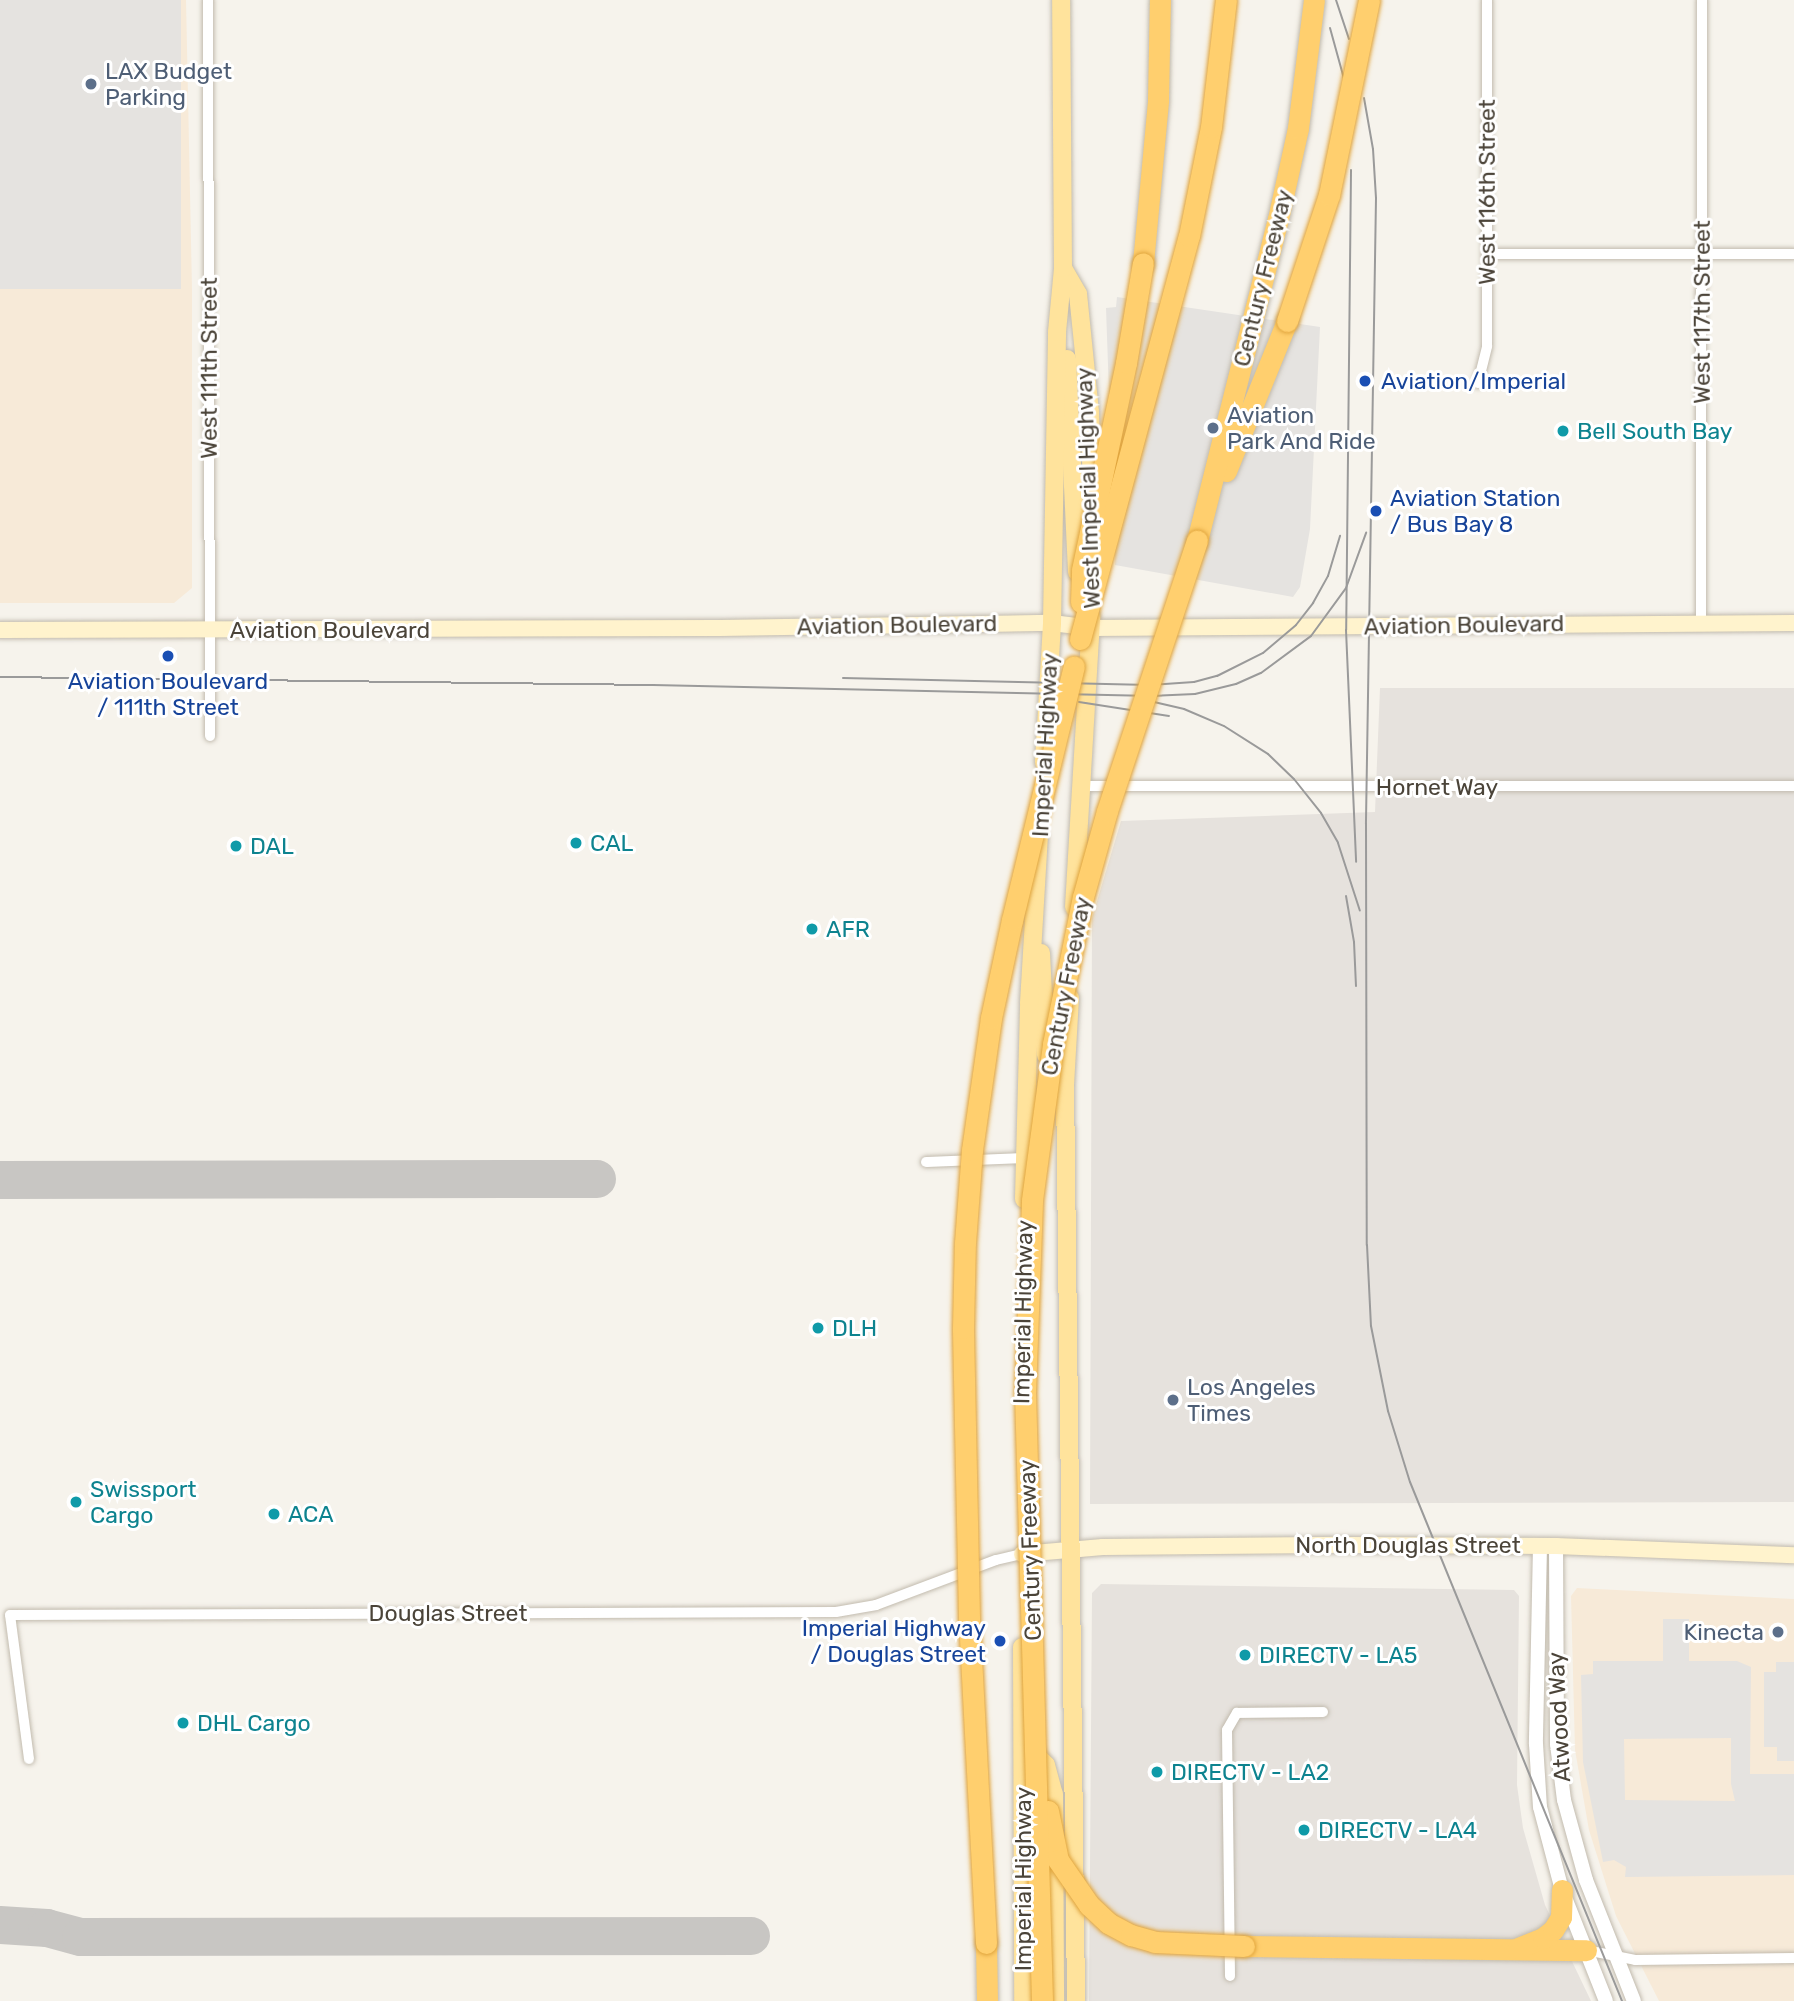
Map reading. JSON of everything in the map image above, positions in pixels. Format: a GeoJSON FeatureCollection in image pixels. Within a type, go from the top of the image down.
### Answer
{"type":"FeatureCollection","features":[{"type":"Feature","properties":{"kind":"highway"},"geometry":{"type":"LineString","coordinates":[[1086,633],[1082,570],[1126,363],[1143,262],[1158,100],[1160,0]]}},
{"type":"Feature","properties":{"kind":"highway"},"geometry":{"type":"LineString","coordinates":[[987,2001],[970,1617],[963,1328],[965,1243],[972,1150],[991,1018],[1012,920],[1189,236],[1210,127],[1226,0]]}},
{"type":"Feature","properties":{"kind":"highway","name":"Century Freeway"},"geometry":{"type":"LineString","coordinates":[[1042,2001],[1025,1393],[1032,1200],[1042,1117],[1064,982],[1083,897],[1107,811],[1197,541],[1281,206],[1297,128],[1314,0]]}},
{"type":"Feature","properties":{"kind":"highway"},"geometry":{"type":"LineString","coordinates":[[1197,541],[1287,321],[1329,195],[1369,0]]}},
{"type":"Feature","properties":{"kind":"highway"},"geometry":{"type":"LineString","coordinates":[[1036,1723],[1058,1860],[1089,1905],[1108,1923],[1131,1935],[1155,1942],[1191,1946],[1516,1949],[1536,1952],[1586,1950]]}},
{"type":"Feature","properties":{"kind":"highway"},"geometry":{"type":"LineString","coordinates":[[1516,1949],[1543,1938],[1553,1930],[1561,1917],[1562,1891]]}},
{"type":"Feature","properties":{"kind":"main road","name":"West Imperial Highway"},"geometry":{"type":"LineString","coordinates":[[1052,623],[1057,332],[1063,268],[1061,0]]}},
{"type":"Feature","properties":{"kind":"main road","name":"West Imperial Highway"},"geometry":{"type":"LineString","coordinates":[[1063,268],[1078,294],[1091,453],[1086,633]]}},
{"type":"Feature","properties":{"kind":"main road"},"geometry":{"type":"LineString","coordinates":[[1057,332],[1068,360],[1079,610],[1086,633]]}},
{"type":"Feature","properties":{"kind":"main road","name":"Aviation Boulevard"},"geometry":{"type":"LineString","coordinates":[[0,631],[1052,623],[1086,633],[1794,623]]}},
{"type":"Feature","properties":{"kind":"main road","name":"Imperial Highway"},"geometry":{"type":"LineString","coordinates":[[1023,2001],[1021,1554],[1025,1158],[1034,923],[1052,623]]}},
{"type":"Feature","properties":{"kind":"main road","name":"Imperial Highway"},"geometry":{"type":"LineString","coordinates":[[1076,2001],[1065,1084],[1086,633]]}},
{"type":"Feature","properties":{"kind":"main road"},"geometry":{"type":"LineString","coordinates":[[1034,923],[1043,972],[1048,1141],[1066,1165]]}},
{"type":"Feature","properties":{"kind":"main road","name":"North Douglas Street"},"geometry":{"type":"LineString","coordinates":[[1021,1554],[1071,1548],[1556,1546],[1794,1555]]}},
{"type":"Feature","properties":{"kind":"main road"},"geometry":{"type":"LineString","coordinates":[[1023,1744],[1046,1765],[1054,1794],[1055,2001]]}},
{"type":"Feature","properties":{"kind":"street","name":"West 111th Street"},"geometry":{"type":"LineString","coordinates":[[208,0],[210,736]]}},
{"type":"Feature","properties":{"kind":"street","name":"West 116th Street"},"geometry":{"type":"LineString","coordinates":[[1478,383],[1487,346],[1487,0]]}},
{"type":"Feature","properties":{"kind":"street","name":"West 117th Street"},"geometry":{"type":"LineString","coordinates":[[1701,624],[1702,0]]}},
{"type":"Feature","properties":{"kind":"street"},"geometry":{"type":"LineString","coordinates":[[1488,254],[1794,254]]}},
{"type":"Feature","properties":{"kind":"street","name":"Hornet Way"},"geometry":{"type":"LineString","coordinates":[[1080,786],[1794,786]]}},
{"type":"Feature","properties":{"kind":"street"},"geometry":{"type":"LineString","coordinates":[[926,1162],[1025,1158]]}},
{"type":"Feature","properties":{"kind":"street","name":"Atwood Way"},"geometry":{"type":"LineString","coordinates":[[1539,1546],[1537,1771],[1540,1807],[1562,1891],[1606,2001]]}},
{"type":"Feature","properties":{"kind":"street","name":"Atwood Way"},"geometry":{"type":"LineString","coordinates":[[1556,1546],[1559,1774],[1572,1835],[1586,1880],[1634,2001]]}},
{"type":"Feature","properties":{"kind":"street","name":"Douglas Street"},"geometry":{"type":"LineString","coordinates":[[29,1759],[10,1615],[836,1612],[876,1605],[996,1560],[1021,1554]]}},
{"type":"Feature","properties":{"kind":"street"},"geometry":{"type":"LineString","coordinates":[[1230,1976],[1227,1730],[1237,1713],[1323,1712]]}},
{"type":"Feature","properties":{"kind":"street"},"geometry":{"type":"LineString","coordinates":[[1586,1950],[1635,1960],[1794,1958]]}},
{"type":"Feature","properties":{"kind":"street"},"geometry":{"type":"LineString","coordinates":[[1024,1980],[1076,1980]]}},
{"type":"Feature","properties":{"kind":"shaded area"},"geometry":{"type":"Polygon","coordinates":[[[0,0],[186,0],[192,289],[192,588],[174,603],[0,603],[0,0]]]}},
{"type":"Feature","properties":{"kind":"shaded area","name":"LAX Budget Parking"},"geometry":{"type":"Polygon","coordinates":[[[0,0],[181,0],[181,289],[0,289],[0,0]]]}},
{"type":"Feature","properties":{"kind":"shaded area","name":"Aviation Park And Ride"},"geometry":{"type":"Polygon","coordinates":[[[1117,297],[1320,327],[1310,529],[1300,587],[1293,597],[1115,565],[1106,308],[1116,307],[1117,297]]]}},
{"type":"Feature","properties":{"kind":"shaded area"},"geometry":{"type":"Polygon","coordinates":[[[1380,688],[1794,688],[1794,1502],[1090,1504],[1092,918],[1121,821],[1375,812],[1380,688]]]}},
{"type":"Feature","properties":{"kind":"shaded area"},"geometry":{"type":"Polygon","coordinates":[[[1101,1584],[1514,1590],[1519,1596],[1517,1785],[1523,1828],[1545,1905],[1591,2001],[1089,2001],[1092,1593],[1101,1584]]]}},
{"type":"Feature","properties":{"kind":"shaded area"},"geometry":{"type":"Polygon","coordinates":[[[1577,1588],[1794,1599],[1794,2001],[1659,2001],[1616,1916],[1589,1830],[1575,1750],[1571,1596],[1577,1588]]]}},
{"type":"Feature","properties":{"kind":"shaded area"},"geometry":{"type":"Polygon","coordinates":[[[1663,1619],[1689,1619],[1689,1661],[1737,1661],[1751,1667],[1750,1774],[1794,1774],[1794,1875],[1625,1877],[1626,1867],[1614,1860],[1603,1862],[1583,1762],[1581,1675],[1593,1674],[1593,1661],[1663,1661],[1663,1619]],[[1731,1738],[1624,1739],[1625,1800],[1735,1801],[1731,1784],[1731,1738]]]}},
{"type":"Feature","properties":{"kind":"shaded area"},"geometry":{"type":"Polygon","coordinates":[[[1776,1662],[1794,1662],[1794,1761],[1777,1761],[1777,1747],[1764,1747],[1764,1672],[1776,1672],[1776,1662]]]}},
{"type":"Feature","properties":{"kind":"taxiway"},"geometry":{"type":"LineString","coordinates":[[0,1180],[597,1179]]}},
{"type":"Feature","properties":{"kind":"taxiway"},"geometry":{"type":"LineString","coordinates":[[0,1925],[47,1928],[81,1937],[751,1936]]}},
{"type":"Feature","properties":{"kind":"tram line"},"geometry":{"type":"LineString","coordinates":[[1336,0],[1349,39]]}},
{"type":"Feature","properties":{"kind":"tram line"},"geometry":{"type":"LineString","coordinates":[[1330,28],[1344,79]]}},
{"type":"Feature","properties":{"kind":"tram line"},"geometry":{"type":"LineString","coordinates":[[1364,98],[1373,149],[1376,198],[1366,824],[1367,1245],[1371,1326],[1388,1411],[1410,1482],[1622,2001]]}},
{"type":"Feature","properties":{"kind":"tram line"},"geometry":{"type":"LineString","coordinates":[[1351,170],[1346,630],[1356,862]]}},
{"type":"Feature","properties":{"kind":"tram line"},"geometry":{"type":"LineString","coordinates":[[0,677],[653,685],[1153,696],[1195,694],[1236,684],[1261,673],[1311,636],[1346,588],[1366,533]]}},
{"type":"Feature","properties":{"kind":"tram line"},"geometry":{"type":"LineString","coordinates":[[843,678],[1150,685],[1194,682],[1217,676],[1263,653],[1296,625],[1313,603],[1328,576],[1340,536]]}},
{"type":"Feature","properties":{"kind":"tram line"},"geometry":{"type":"LineString","coordinates":[[1079,702],[1169,716]]}},
{"type":"Feature","properties":{"kind":"tram line"},"geometry":{"type":"LineString","coordinates":[[1154,702],[1184,709],[1224,726],[1268,754],[1294,779],[1321,813],[1338,843],[1360,911]]}},
{"type":"Feature","properties":{"kind":"tram line"},"geometry":{"type":"LineString","coordinates":[[1346,896],[1354,942],[1356,986]]}},
{"type":"Feature","properties":{"kind":"place","name":"LAX Budget Parking"},"geometry":{"type":"Point","coordinates":[91,84]}},
{"type":"Feature","properties":{"kind":"place","name":"Aviation/Imperial"},"geometry":{"type":"Point","coordinates":[1365,381]}},
{"type":"Feature","properties":{"kind":"place","name":"Aviation Park And Ride"},"geometry":{"type":"Point","coordinates":[1213,428]}},
{"type":"Feature","properties":{"kind":"place","name":"Bell South Bay"},"geometry":{"type":"Point","coordinates":[1563,431]}},
{"type":"Feature","properties":{"kind":"place","name":"Aviation Station / Bus Bay 8"},"geometry":{"type":"Point","coordinates":[1376,511]}},
{"type":"Feature","properties":{"kind":"place","name":"Aviation Boulevard / 111th Street"},"geometry":{"type":"Point","coordinates":[168,656]}},
{"type":"Feature","properties":{"kind":"place","name":"CAL"},"geometry":{"type":"Point","coordinates":[576,843]}},
{"type":"Feature","properties":{"kind":"place","name":"DAL"},"geometry":{"type":"Point","coordinates":[236,846]}},
{"type":"Feature","properties":{"kind":"place","name":"AFR"},"geometry":{"type":"Point","coordinates":[812,929]}},
{"type":"Feature","properties":{"kind":"place","name":"DLH"},"geometry":{"type":"Point","coordinates":[818,1328]}},
{"type":"Feature","properties":{"kind":"place","name":"Los Angeles Times"},"geometry":{"type":"Point","coordinates":[1173,1400]}},
{"type":"Feature","properties":{"kind":"place","name":"Swissport Cargo"},"geometry":{"type":"Point","coordinates":[76,1502]}},
{"type":"Feature","properties":{"kind":"place","name":"ACA"},"geometry":{"type":"Point","coordinates":[274,1514]}},
{"type":"Feature","properties":{"kind":"place","name":"Kinecta"},"geometry":{"type":"Point","coordinates":[1778,1632]}},
{"type":"Feature","properties":{"kind":"place","name":"Imperial Highway / Douglas Street"},"geometry":{"type":"Point","coordinates":[1000,1641]}},
{"type":"Feature","properties":{"kind":"place","name":"DIRECTV - LA5"},"geometry":{"type":"Point","coordinates":[1245,1655]}},
{"type":"Feature","properties":{"kind":"place","name":"DHL Cargo"},"geometry":{"type":"Point","coordinates":[183,1723]}},
{"type":"Feature","properties":{"kind":"place","name":"DIRECTV - LA2"},"geometry":{"type":"Point","coordinates":[1157,1772]}},
{"type":"Feature","properties":{"kind":"place","name":"DIRECTV - LA4"},"geometry":{"type":"Point","coordinates":[1304,1830]}}]}
